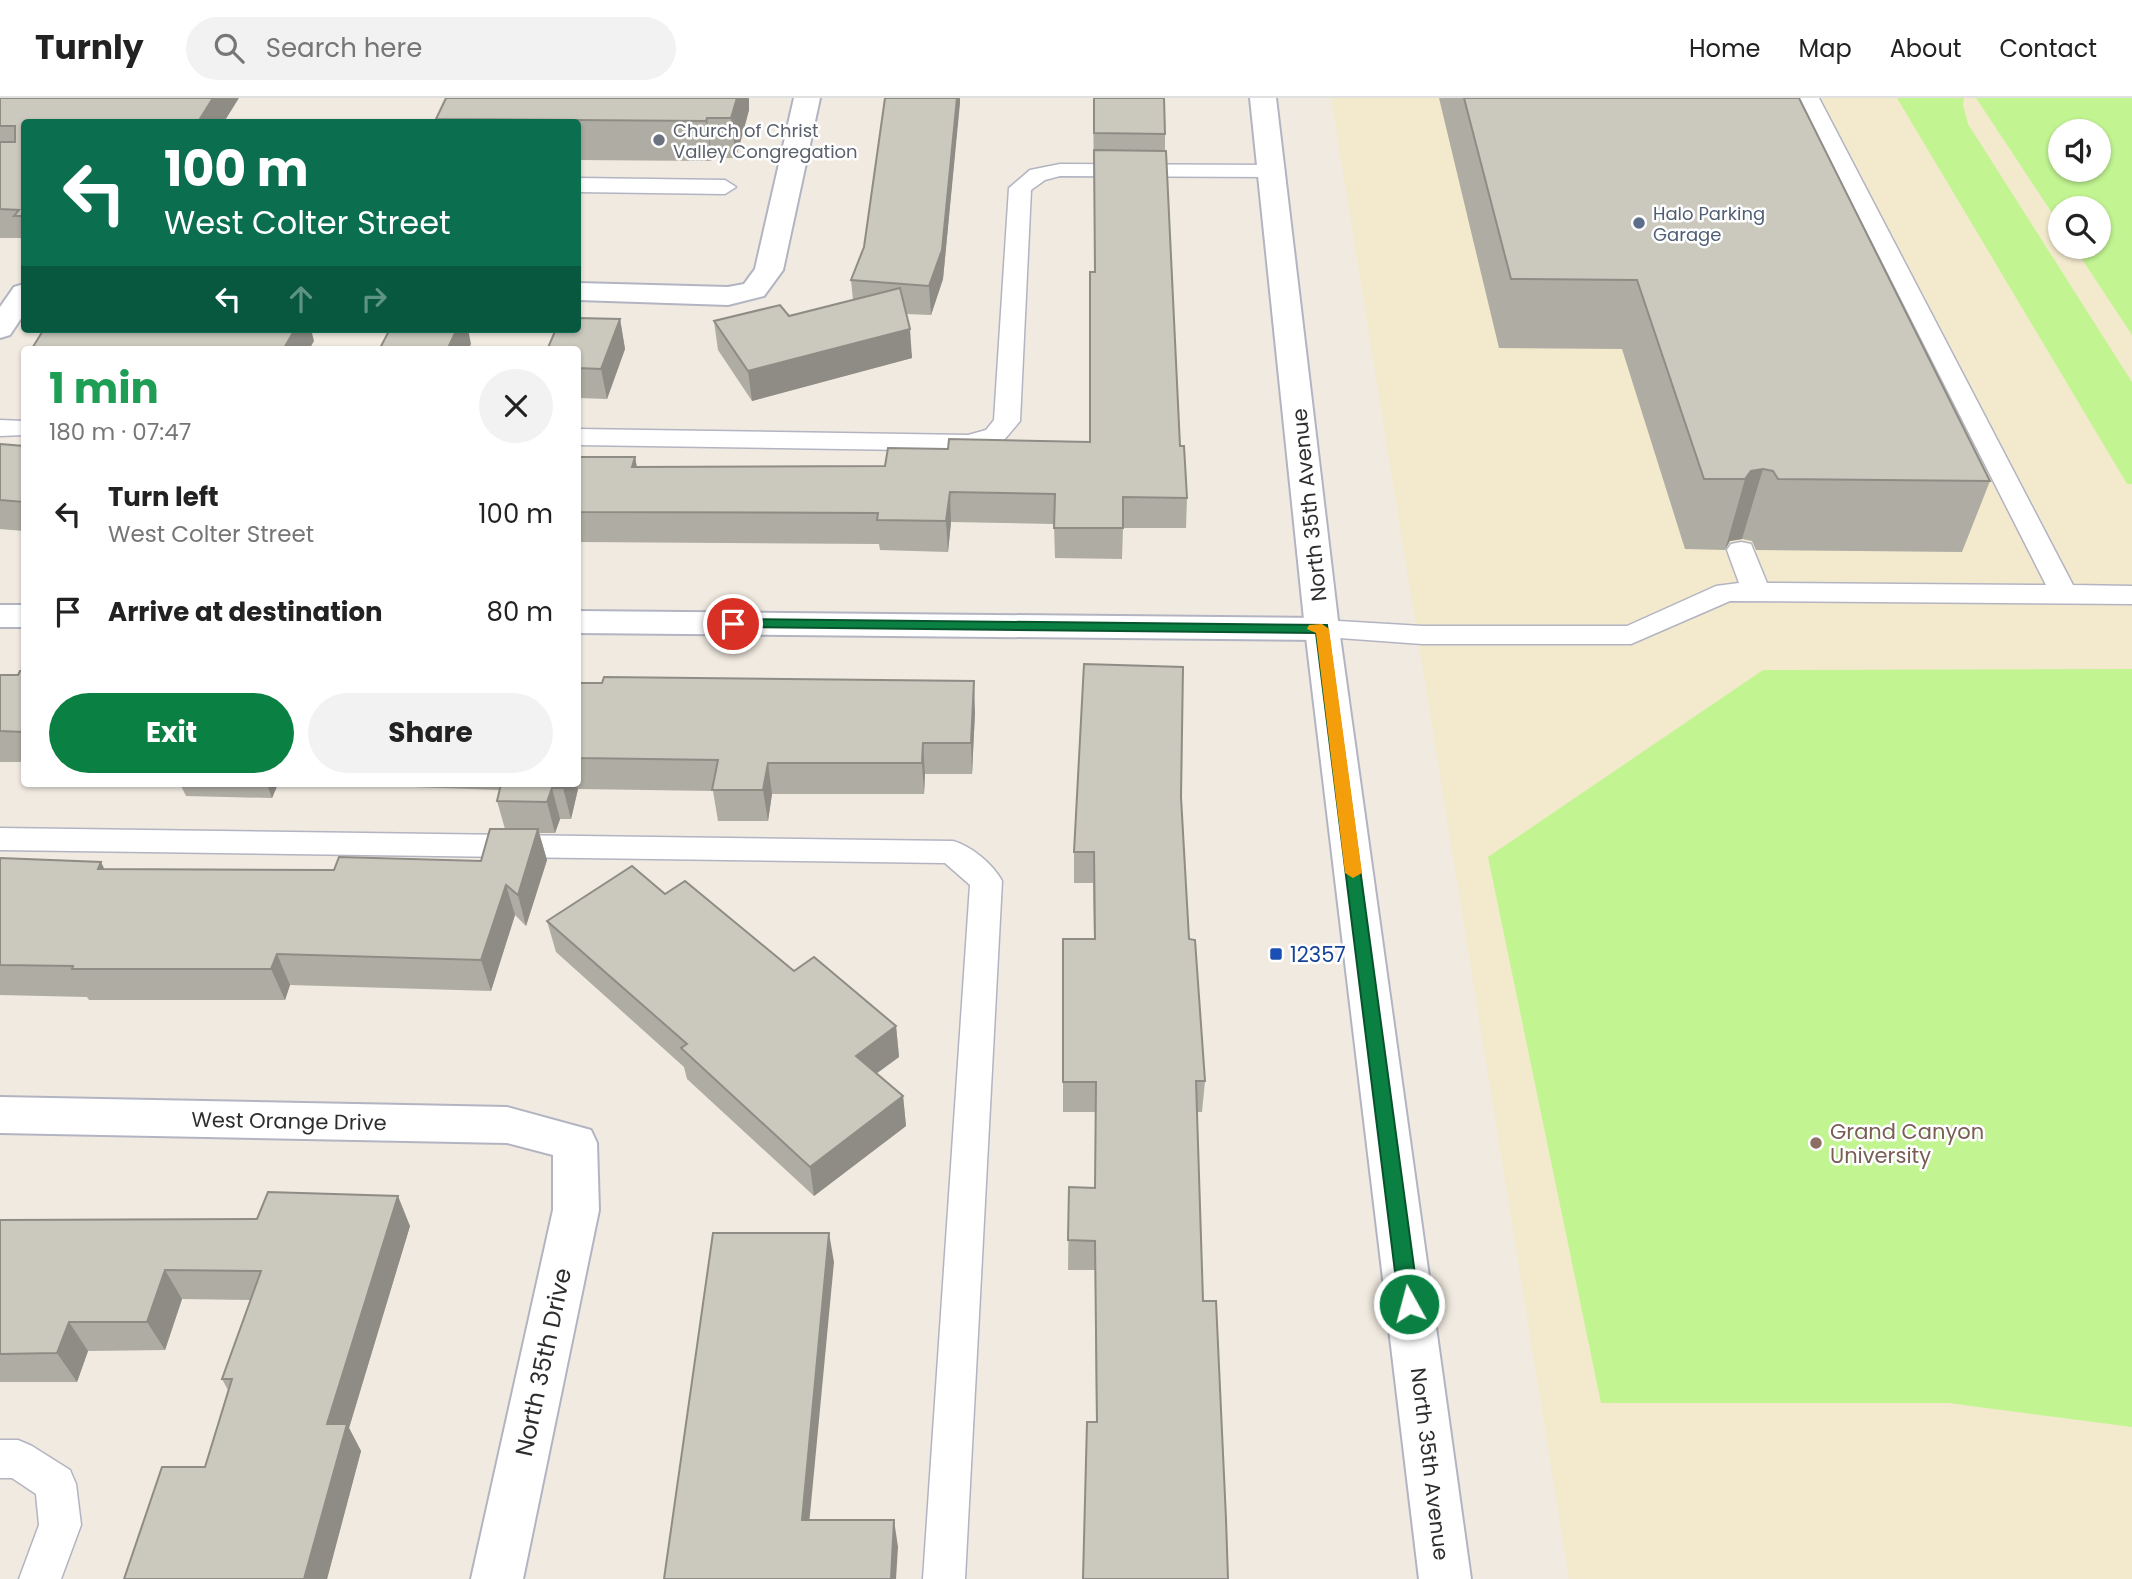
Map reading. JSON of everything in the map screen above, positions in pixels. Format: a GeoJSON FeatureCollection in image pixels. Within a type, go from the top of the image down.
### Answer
{"type":"FeatureCollection","features":[{"type":"Feature","properties":{"kind":"street"},"geometry":{"type":"LineString","coordinates":[[581,292],[727,296],[754,290],[769,270],[807,98]]}},
{"type":"Feature","properties":{"kind":"street","name":"North 35th Avenue"},"geometry":{"type":"LineString","coordinates":[[1264,98],[1322,629],[1445,1579]]}},
{"type":"Feature","properties":{"kind":"street"},"geometry":{"type":"LineString","coordinates":[[0,284],[21,284]]}},
{"type":"Feature","properties":{"kind":"street"},"geometry":{"type":"LineString","coordinates":[[0,329],[21,298]]}},
{"type":"Feature","properties":{"kind":"street"},"geometry":{"type":"LineString","coordinates":[[0,616],[21,617]]}},
{"type":"Feature","properties":{"kind":"street"},"geometry":{"type":"LineString","coordinates":[[581,622],[1322,629]]}},
{"type":"Feature","properties":{"kind":"street","name":"West Orange Drive"},"geometry":{"type":"LineString","coordinates":[[0,1115],[507,1125],[575,1143]]}},
{"type":"Feature","properties":{"kind":"street","name":"North 35th Drive"},"geometry":{"type":"LineString","coordinates":[[497,1579],[576,1210],[575,1143]]}},
{"type":"Feature","properties":{"kind":"lane"},"geometry":{"type":"LineString","coordinates":[[1809,98],[2064,594]]}},
{"type":"Feature","properties":{"kind":"lane"},"geometry":{"type":"LineString","coordinates":[[581,437],[970,443],[995,435],[1007,421],[1020,188],[1038,175],[1060,170],[1274,171]]}},
{"type":"Feature","properties":{"kind":"lane"},"geometry":{"type":"LineString","coordinates":[[581,185],[725,187]]}},
{"type":"Feature","properties":{"kind":"lane"},"geometry":{"type":"LineString","coordinates":[[0,428],[21,428]]}},
{"type":"Feature","properties":{"kind":"lane"},"geometry":{"type":"LineString","coordinates":[[1741,550],[1756,593]]}},
{"type":"Feature","properties":{"kind":"lane"},"geometry":{"type":"LineString","coordinates":[[1322,629],[1422,635],[1631,635],[1726,592],[2132,595]]}},
{"type":"Feature","properties":{"kind":"lane"},"geometry":{"type":"LineString","coordinates":[[0,839],[953,852],[986,881],[944,1579]]}},
{"type":"Feature","properties":{"kind":"lane"},"geometry":{"type":"LineString","coordinates":[[0,1459],[18,1459],[55,1484],[60,1525],[40,1579]]}},
{"type":"Feature","properties":{"kind":"shaded area","name":"Grand Canyon University"},"geometry":{"type":"Polygon","coordinates":[[[1331,98],[2132,98],[2132,1579],[1569,1579],[1331,98]]]}},
{"type":"Feature","properties":{"kind":"green space"},"geometry":{"type":"Polygon","coordinates":[[[1897,98],[1964,98],[1968,124],[2048,250],[2048,259],[2054,259],[2132,382],[2132,484],[2127,484],[1897,98]]]}},
{"type":"Feature","properties":{"kind":"green space"},"geometry":{"type":"Polygon","coordinates":[[[1976,98],[2132,98],[2132,335],[2082,259],[2111,259],[2111,196],[2048,196],[2048,207],[1976,98]]]}},
{"type":"Feature","properties":{"kind":"green space"},"geometry":{"type":"Polygon","coordinates":[[[2132,669],[2132,1427],[1948,1403],[1601,1403],[1488,857],[1763,670],[2132,669]]]}},
{"type":"Feature","properties":{"kind":"building"},"geometry":{"type":"Polygon","coordinates":[[[0,98],[213,98],[200,119],[21,119],[21,216],[14,216],[19,210],[0,209],[0,142],[15,142],[15,126],[0,126],[0,98]]]}},
{"type":"Feature","properties":{"kind":"building"},"geometry":{"type":"Polygon","coordinates":[[[446,98],[737,98],[731,118],[707,118],[706,121],[436,119],[446,98]]]}},
{"type":"Feature","properties":{"kind":"building"},"geometry":{"type":"Polygon","coordinates":[[[885,98],[957,98],[942,250],[929,286],[851,280],[864,247],[885,98]]]}},
{"type":"Feature","properties":{"kind":"building"},"geometry":{"type":"Polygon","coordinates":[[[1094,98],[1164,98],[1165,134],[1094,133],[1094,98]]]}},
{"type":"Feature","properties":{"kind":"building","name":"Halo Parking Garage"},"geometry":{"type":"Polygon","coordinates":[[[1464,98],[1799,98],[1990,481],[1778,479],[1773,471],[1763,469],[1751,471],[1745,479],[1704,479],[1637,280],[1511,279],[1464,98]]]}},
{"type":"Feature","properties":{"kind":"building"},"geometry":{"type":"Polygon","coordinates":[[[1094,150],[1166,151],[1180,446],[1184,446],[1187,498],[1123,497],[1123,528],[1054,528],[1055,494],[950,492],[946,521],[877,520],[878,513],[581,512],[581,457],[635,457],[632,467],[885,466],[888,448],[948,449],[949,439],[1090,442],[1090,272],[1095,272],[1094,150]]]}},
{"type":"Feature","properties":{"kind":"building"},"geometry":{"type":"Polygon","coordinates":[[[900,288],[910,329],[748,371],[714,321],[780,305],[789,316],[900,288]]]}},
{"type":"Feature","properties":{"kind":"building"},"geometry":{"type":"Polygon","coordinates":[[[581,318],[620,319],[601,369],[581,368],[581,346],[549,346],[554,333],[581,333],[581,318]]]}},
{"type":"Feature","properties":{"kind":"building"},"geometry":{"type":"Polygon","coordinates":[[[42,333],[293,333],[285,346],[33,346],[42,333]]]}},
{"type":"Feature","properties":{"kind":"building"},"geometry":{"type":"Polygon","coordinates":[[[388,333],[455,333],[449,346],[381,346],[388,333]]]}},
{"type":"Feature","properties":{"kind":"building"},"geometry":{"type":"Polygon","coordinates":[[[0,444],[21,446],[21,502],[0,500],[0,444]]]}},
{"type":"Feature","properties":{"kind":"building"},"geometry":{"type":"Polygon","coordinates":[[[1084,664],[1183,667],[1181,797],[1189,939],[1195,940],[1205,1081],[1196,1081],[1203,1301],[1216,1301],[1228,1579],[1083,1579],[1087,1422],[1097,1422],[1095,1241],[1068,1240],[1069,1187],[1095,1188],[1096,1082],[1063,1082],[1063,939],[1095,939],[1094,852],[1074,852],[1084,664]]]}},
{"type":"Feature","properties":{"kind":"building"},"geometry":{"type":"Polygon","coordinates":[[[21,671],[21,732],[0,731],[0,675],[18,675],[21,671]]]}},
{"type":"Feature","properties":{"kind":"building"},"geometry":{"type":"Polygon","coordinates":[[[604,677],[974,681],[971,743],[923,743],[922,763],[768,763],[763,790],[712,790],[718,760],[581,758],[581,683],[602,683],[604,677]]]}},
{"type":"Feature","properties":{"kind":"building"},"geometry":{"type":"Polygon","coordinates":[[[500,787],[563,787],[552,788],[547,802],[497,801],[500,787]]]}},
{"type":"Feature","properties":{"kind":"building"},"geometry":{"type":"Polygon","coordinates":[[[490,829],[538,829],[518,895],[506,885],[481,960],[277,954],[271,969],[72,969],[73,966],[0,965],[0,858],[101,862],[98,869],[334,870],[339,857],[481,861],[490,829]]]}},
{"type":"Feature","properties":{"kind":"building"},"geometry":{"type":"Polygon","coordinates":[[[632,866],[665,894],[685,881],[794,971],[814,957],[896,1026],[856,1056],[903,1096],[810,1167],[681,1048],[687,1044],[547,921],[632,866]]]}},
{"type":"Feature","properties":{"kind":"building"},"geometry":{"type":"Polygon","coordinates":[[[268,1192],[398,1196],[327,1424],[347,1424],[304,1579],[124,1579],[162,1467],[205,1467],[232,1379],[222,1379],[261,1271],[165,1270],[147,1322],[69,1322],[57,1353],[0,1354],[0,1220],[257,1219],[268,1192]]]}},
{"type":"Feature","properties":{"kind":"building"},"geometry":{"type":"Polygon","coordinates":[[[713,1233],[829,1233],[802,1520],[894,1520],[891,1579],[664,1579],[713,1233]]]}},
{"type":"Feature","properties":{"kind":"slow traffic"},"geometry":{"type":"LineString","coordinates":[[1314,629],[1322,629],[1353,873]]}},
{"type":"Feature","properties":{"kind":"place","name":"Church of Christ Valley Congregation"},"geometry":{"type":"Point","coordinates":[659,140]}},
{"type":"Feature","properties":{"kind":"place","name":"Halo Parking Garage"},"geometry":{"type":"Point","coordinates":[1639,223]}},
{"type":"Feature","properties":{"kind":"place","name":"12357"},"geometry":{"type":"Point","coordinates":[1276,954]}},
{"type":"Feature","properties":{"kind":"place","name":"Grand Canyon University"},"geometry":{"type":"Point","coordinates":[1816,1143]}},
{"type":"Feature","properties":{"kind":"route"},"geometry":{"type":"LineString","coordinates":[[733,624],[1322,629],[1409,1304]]}}]}
